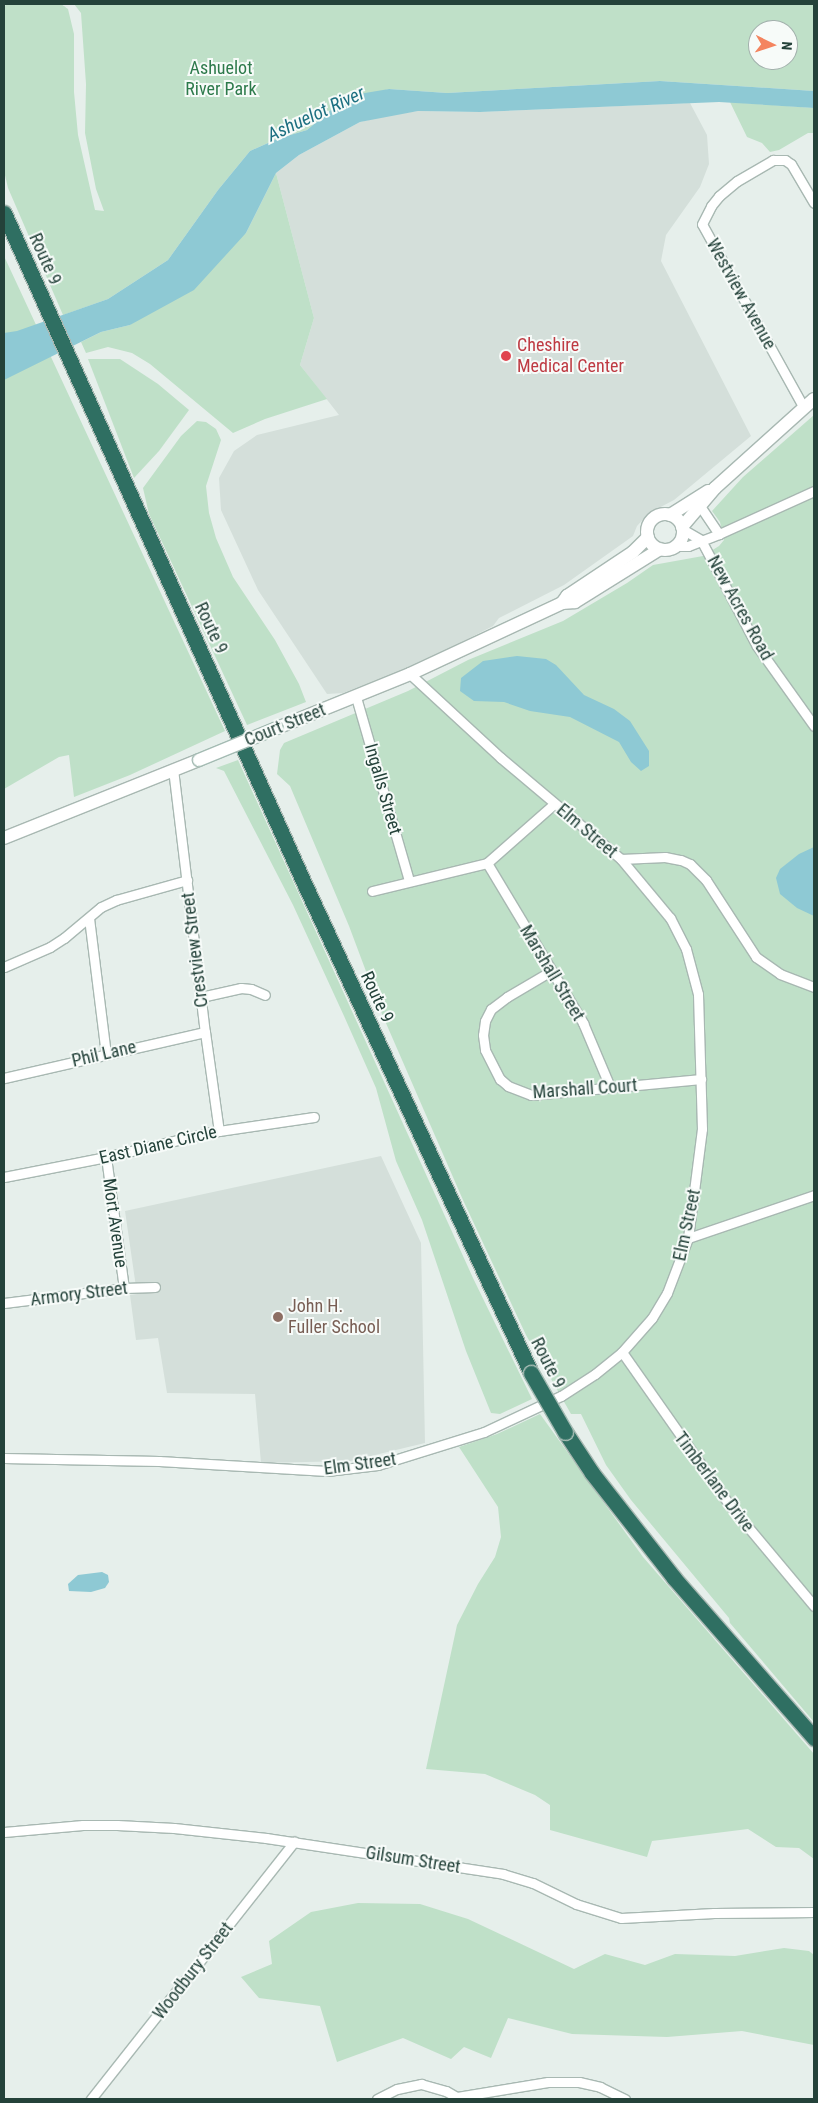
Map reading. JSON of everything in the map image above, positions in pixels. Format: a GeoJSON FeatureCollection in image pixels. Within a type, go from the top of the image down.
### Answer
{"type":"FeatureCollection","features":[{"type":"Feature","properties":{"kind":"highway","name":"Route 9"},"geometry":{"type":"LineString","coordinates":[[4,213],[304,883],[531,1373],[564,1432],[592,1474],[674,1578],[814,1738]]}},
{"type":"Feature","properties":{"kind":"highway"},"geometry":{"type":"LineString","coordinates":[[4,234],[37,288]]}},
{"type":"Feature","properties":{"kind":"main road","name":"Court Street"},"geometry":{"type":"LineString","coordinates":[[562,602],[575,602],[660,549],[666,550],[676,546],[681,539],[682,528],[715,488],[814,398]]}},
{"type":"Feature","properties":{"kind":"main road","name":"Court Street"},"geometry":{"type":"LineString","coordinates":[[4,838],[356,697],[410,674],[562,602],[567,596],[633,552],[648,537],[648,528],[652,520],[661,515],[670,515],[715,488]]}},
{"type":"Feature","properties":{"kind":"main road"},"geometry":{"type":"LineString","coordinates":[[670,515],[677,519],[682,528]]}},
{"type":"Feature","properties":{"kind":"main road"},"geometry":{"type":"LineString","coordinates":[[648,537],[660,549]]}},
{"type":"Feature","properties":{"kind":"street","name":"Westview Avenue"},"geometry":{"type":"LineString","coordinates":[[804,408],[702,224],[711,206],[737,181],[774,160],[785,160],[797,172],[814,203]]}},
{"type":"Feature","properties":{"kind":"street"},"geometry":{"type":"LineString","coordinates":[[676,546],[688,546],[719,534],[814,491]]}},
{"type":"Feature","properties":{"kind":"street"},"geometry":{"type":"LineString","coordinates":[[700,506],[719,534]]}},
{"type":"Feature","properties":{"kind":"street"},"geometry":{"type":"LineString","coordinates":[[682,528],[701,540]]}},
{"type":"Feature","properties":{"kind":"street","name":"New Acres Road"},"geometry":{"type":"LineString","coordinates":[[701,540],[757,646],[814,726]]}},
{"type":"Feature","properties":{"kind":"street","name":"Elm Street"},"geometry":{"type":"LineString","coordinates":[[4,1458],[159,1461],[327,1471],[378,1465],[456,1442],[509,1422],[578,1386],[622,1352],[660,1306],[674,1277],[688,1238],[702,1129],[698,994],[693,967],[686,949],[670,918],[621,859],[554,804],[410,674]]}},
{"type":"Feature","properties":{"kind":"street","name":"Ingalls Street"},"geometry":{"type":"LineString","coordinates":[[356,697],[409,881]]}},
{"type":"Feature","properties":{"kind":"street","name":"Crestview Street"},"geometry":{"type":"LineString","coordinates":[[174,770],[186,880],[219,1131]]}},
{"type":"Feature","properties":{"kind":"street"},"geometry":{"type":"LineString","coordinates":[[372,891],[487,863],[554,804]]}},
{"type":"Feature","properties":{"kind":"street"},"geometry":{"type":"LineString","coordinates":[[621,859],[665,857],[690,864],[706,880],[756,957],[780,974],[814,987]]}},
{"type":"Feature","properties":{"kind":"street","name":"Marshall Street"},"geometry":{"type":"LineString","coordinates":[[487,863],[583,1023],[610,1087]]}},
{"type":"Feature","properties":{"kind":"street"},"geometry":{"type":"LineString","coordinates":[[4,967],[50,947],[101,907],[116,900],[186,880]]}},
{"type":"Feature","properties":{"kind":"street"},"geometry":{"type":"LineString","coordinates":[[89,918],[106,1054]]}},
{"type":"Feature","properties":{"kind":"street","name":"Marshall Court"},"geometry":{"type":"LineString","coordinates":[[551,971],[507,996],[491,1009],[485,1021],[483,1035],[485,1050],[500,1079],[508,1086],[531,1095],[701,1079]]}},
{"type":"Feature","properties":{"kind":"street"},"geometry":{"type":"LineString","coordinates":[[201,997],[241,988],[251,989],[265,995]]}},
{"type":"Feature","properties":{"kind":"street","name":"Phil Lane"},"geometry":{"type":"LineString","coordinates":[[4,1078],[205,1032]]}},
{"type":"Feature","properties":{"kind":"street","name":"East Diane Circle"},"geometry":{"type":"LineString","coordinates":[[4,1177],[106,1157],[219,1131],[314,1117]]}},
{"type":"Feature","properties":{"kind":"street","name":"Mort Avenue"},"geometry":{"type":"LineString","coordinates":[[106,1157],[124,1288]]}},
{"type":"Feature","properties":{"kind":"street"},"geometry":{"type":"LineString","coordinates":[[688,1238],[814,1195]]}},
{"type":"Feature","properties":{"kind":"street","name":"Armory Street"},"geometry":{"type":"LineString","coordinates":[[4,1303],[124,1288],[155,1287]]}},
{"type":"Feature","properties":{"kind":"street","name":"Timberlane Drive"},"geometry":{"type":"LineString","coordinates":[[622,1352],[728,1503],[814,1606]]}},
{"type":"Feature","properties":{"kind":"street","name":"Gilsum Street"},"geometry":{"type":"LineString","coordinates":[[4,1832],[83,1825],[117,1825],[174,1828],[294,1842],[503,1874],[533,1883],[576,1904],[621,1918],[714,1912],[814,1912]]}},
{"type":"Feature","properties":{"kind":"street","name":"Woodbury Street"},"geometry":{"type":"LineString","coordinates":[[91,2099],[294,1842]]}},
{"type":"Feature","properties":{"kind":"street"},"geometry":{"type":"LineString","coordinates":[[377,2099],[397,2089],[421,2084],[433,2086],[459,2098],[548,2082],[579,2082],[600,2087],[625,2099]]}},
{"type":"Feature","properties":{"kind":"shaded area","name":"Cheshire Medical Center"},"geometry":{"type":"Polygon","coordinates":[[[690,103],[707,135],[709,164],[700,187],[666,235],[661,261],[751,436],[674,500],[649,513],[637,526],[633,536],[564,585],[499,618],[493,626],[456,645],[395,673],[343,693],[327,694],[258,590],[221,510],[219,478],[234,451],[257,435],[339,415],[300,365],[314,318],[276,173],[299,155],[360,122],[389,115],[418,111],[480,112],[690,103]]]}},
{"type":"Feature","properties":{"kind":"shaded area","name":"John H. Fuller School"},"geometry":{"type":"Polygon","coordinates":[[[381,1156],[421,1243],[425,1443],[350,1461],[261,1463],[255,1394],[167,1393],[158,1338],[136,1340],[130,1295],[137,1294],[125,1211],[381,1156]]]}},
{"type":"Feature","properties":{"kind":"green space","name":"Ashuelot River Park"},"geometry":{"type":"Polygon","coordinates":[[[6,4],[61,4],[68,9],[74,34],[74,92],[78,135],[95,210],[104,211],[96,189],[85,133],[86,84],[81,13],[74,4],[814,4],[814,91],[660,81],[447,93],[389,89],[338,104],[307,130],[277,139],[250,151],[218,190],[168,260],[108,299],[63,315],[8,188],[4,171],[4,9],[6,4]]]}},
{"type":"Feature","properties":{"kind":"green space"},"geometry":{"type":"Polygon","coordinates":[[[730,102],[814,108],[814,133],[808,133],[779,150],[770,152],[762,143],[747,137],[730,102]]]}},
{"type":"Feature","properties":{"kind":"green space"},"geometry":{"type":"Polygon","coordinates":[[[276,173],[314,318],[300,365],[327,399],[265,419],[233,433],[150,364],[132,353],[108,347],[86,353],[81,342],[101,332],[130,325],[246,233],[276,173]]]}},
{"type":"Feature","properties":{"kind":"green space"},"geometry":{"type":"Polygon","coordinates":[[[4,256],[225,731],[130,775],[74,797],[69,755],[59,757],[4,789],[4,256]]]}},
{"type":"Feature","properties":{"kind":"green space"},"geometry":{"type":"Polygon","coordinates":[[[88,359],[120,359],[158,384],[189,410],[159,451],[134,478],[88,359]]]}},
{"type":"Feature","properties":{"kind":"green space"},"geometry":{"type":"Polygon","coordinates":[[[814,415],[814,1722],[730,1623],[729,1618],[631,1500],[606,1465],[581,1414],[571,1414],[526,1335],[463,1200],[382,1014],[349,926],[290,786],[277,774],[280,750],[284,743],[408,691],[468,660],[563,621],[627,583],[653,565],[703,556],[719,546],[724,540],[720,522],[712,511],[743,477],[814,415]],[[752,1527],[745,1532],[806,1603],[752,1527]]]}},
{"type":"Feature","properties":{"kind":"green space"},"geometry":{"type":"Polygon","coordinates":[[[197,421],[206,422],[216,429],[221,440],[206,486],[209,513],[216,538],[233,577],[275,640],[299,684],[306,702],[247,725],[149,514],[143,488],[181,436],[197,421]]]}},
{"type":"Feature","properties":{"kind":"green space"},"geometry":{"type":"Polygon","coordinates":[[[238,760],[473,1278],[532,1399],[500,1414],[491,1413],[466,1351],[422,1220],[396,1161],[376,1088],[293,905],[224,771],[216,768],[238,760]]]}},
{"type":"Feature","properties":{"kind":"green space"},"geometry":{"type":"Polygon","coordinates":[[[540,1414],[643,1557],[814,1754],[814,1859],[799,1848],[776,1847],[748,1829],[652,1841],[647,1857],[550,1830],[550,1805],[535,1795],[485,1774],[426,1769],[457,1625],[478,1584],[495,1557],[501,1537],[498,1507],[459,1447],[497,1434],[540,1414]]]}},
{"type":"Feature","properties":{"kind":"green space"},"geometry":{"type":"Polygon","coordinates":[[[358,1903],[420,1904],[468,1919],[574,1969],[605,1954],[645,1965],[675,1954],[735,1956],[784,1948],[809,1951],[814,1955],[814,2045],[742,2031],[667,2037],[572,2034],[508,2018],[491,2058],[464,2047],[451,2059],[403,2038],[337,2062],[320,2006],[259,1998],[241,1977],[272,1964],[269,1941],[311,1912],[358,1903]]]}},
{"type":"Feature","properties":{"kind":"water"},"geometry":{"type":"Polygon","coordinates":[[[660,81],[814,91],[814,108],[719,102],[480,112],[418,111],[360,122],[299,155],[276,173],[246,233],[194,290],[130,325],[101,332],[4,380],[4,333],[17,331],[108,299],[168,260],[218,190],[250,151],[277,139],[307,130],[338,104],[359,94],[389,89],[447,93],[660,81]]]}},
{"type":"Feature","properties":{"kind":"water"},"geometry":{"type":"Polygon","coordinates":[[[517,656],[546,659],[556,665],[584,695],[614,709],[630,721],[649,751],[649,766],[641,771],[631,762],[619,742],[570,717],[530,711],[504,702],[474,701],[460,691],[461,678],[483,661],[517,656]]]}},
{"type":"Feature","properties":{"kind":"water"},"geometry":{"type":"Polygon","coordinates":[[[814,847],[814,916],[797,908],[780,894],[776,878],[780,869],[799,854],[814,847]]]}},
{"type":"Feature","properties":{"kind":"water"},"geometry":{"type":"Polygon","coordinates":[[[102,1572],[108,1575],[109,1582],[105,1588],[91,1592],[69,1591],[68,1584],[78,1575],[102,1572]]]}},
{"type":"Feature","properties":{"kind":"place","name":"Cheshire Medical Center"},"geometry":{"type":"Point","coordinates":[506,356]}},
{"type":"Feature","properties":{"kind":"place","name":"John H. Fuller School"},"geometry":{"type":"Point","coordinates":[278,1317]}},
{"type":"Feature","properties":{"kind":"water label","name":"Ashuelot River"},"geometry":{"type":"Point","coordinates":[316,114]}}]}
